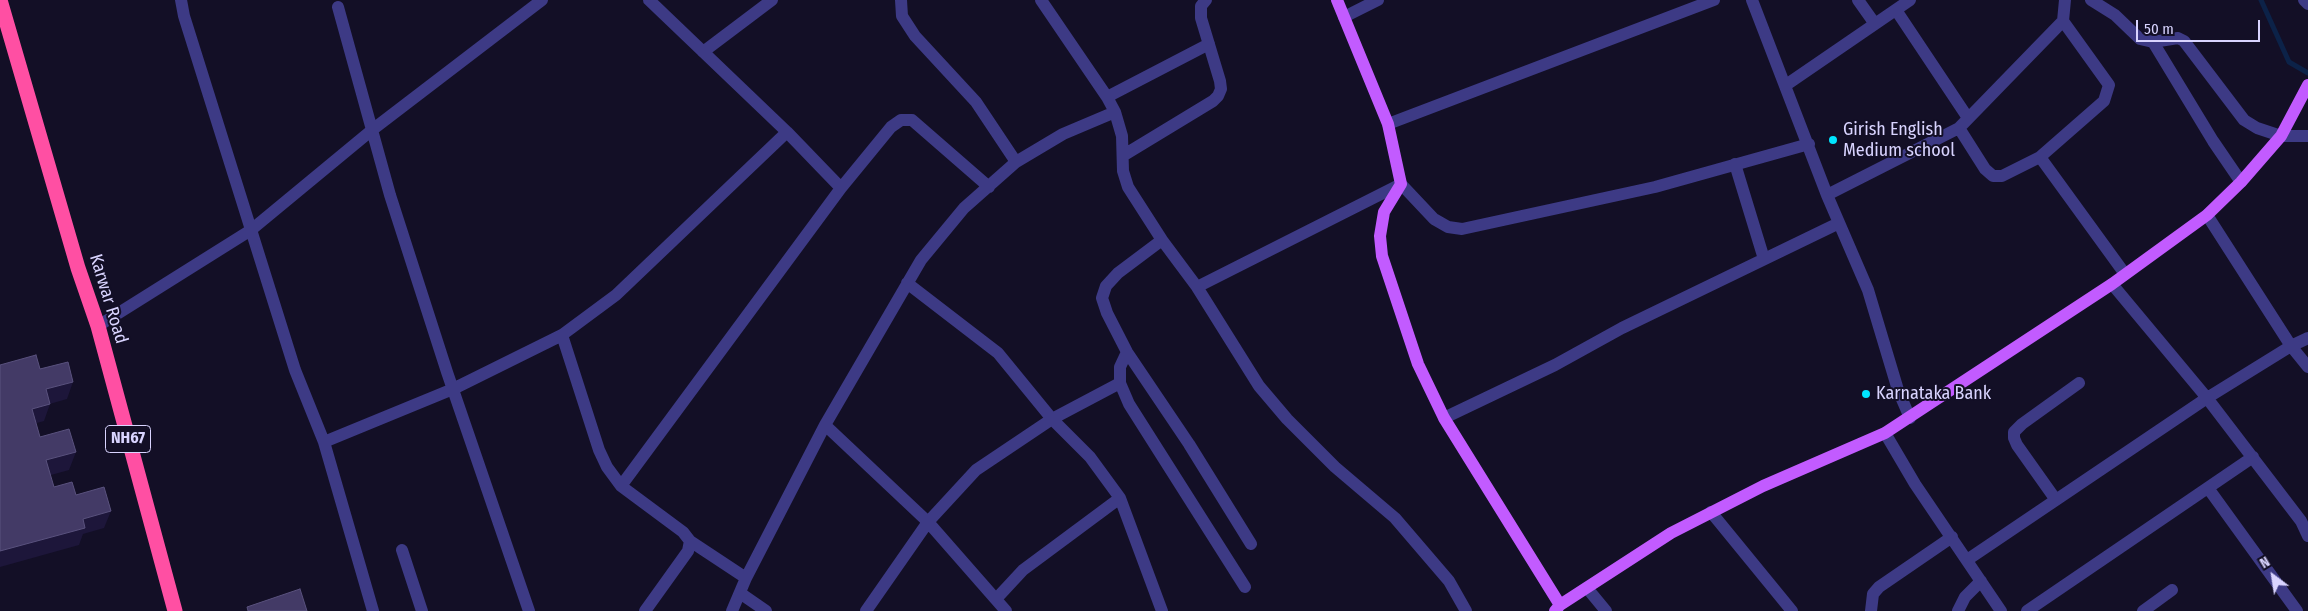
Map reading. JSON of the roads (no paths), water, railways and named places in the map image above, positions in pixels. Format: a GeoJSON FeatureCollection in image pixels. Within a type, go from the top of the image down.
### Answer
{"type":"FeatureCollection","features":[{"type":"Feature","properties":{"kind":"highway","name":"Karwar Road"},"geometry":{"type":"LineString","coordinates":[[0,0],[78,268],[98,326],[175,611]]}},
{"type":"Feature","properties":{"kind":"main road"},"geometry":{"type":"LineString","coordinates":[[1337,0],[1388,124],[1401,184],[1384,212],[1380,236],[1382,256],[1418,364],[1444,418],[1558,608],[1671,533],[1763,486],[1885,434],[2112,284],[2207,215],[2241,182],[2281,136],[2308,85]]}},
{"type":"Feature","properties":{"kind":"street"},"geometry":{"type":"LineString","coordinates":[[181,0],[184,16],[295,370],[324,442],[373,611]]}},
{"type":"Feature","properties":{"kind":"street"},"geometry":{"type":"LineString","coordinates":[[98,326],[251,230],[372,130],[542,0]]}},
{"type":"Feature","properties":{"kind":"street"},"geometry":{"type":"LineString","coordinates":[[649,0],[787,132],[841,188]]}},
{"type":"Feature","properties":{"kind":"street"},"geometry":{"type":"LineString","coordinates":[[703,52],[772,0]]}},
{"type":"Feature","properties":{"kind":"street"},"geometry":{"type":"LineString","coordinates":[[901,0],[902,16],[915,36],[976,102],[1016,162]]}},
{"type":"Feature","properties":{"kind":"street"},"geometry":{"type":"LineString","coordinates":[[1041,0],[1107,97],[1115,112],[1122,136],[1123,171],[1128,187],[1162,240],[1197,287],[1259,386],[1287,419],[1335,466],[1395,518],[1448,581],[1466,611]]}},
{"type":"Feature","properties":{"kind":"street"},"geometry":{"type":"LineString","coordinates":[[1124,155],[1213,101],[1218,96],[1221,89],[1220,80],[1201,18],[1201,6],[1206,0]]}},
{"type":"Feature","properties":{"kind":"street"},"geometry":{"type":"LineString","coordinates":[[1344,17],[1378,0]]}},
{"type":"Feature","properties":{"kind":"street"},"geometry":{"type":"LineString","coordinates":[[1388,124],[1714,0]]}},
{"type":"Feature","properties":{"kind":"street"},"geometry":{"type":"LineString","coordinates":[[1752,0],[1839,223],[1868,290],[1898,390],[1910,418]]}},
{"type":"Feature","properties":{"kind":"street"},"geometry":{"type":"LineString","coordinates":[[1858,0],[1875,24]]}},
{"type":"Feature","properties":{"kind":"street"},"geometry":{"type":"LineString","coordinates":[[1786,86],[1910,0]]}},
{"type":"Feature","properties":{"kind":"street"},"geometry":{"type":"LineString","coordinates":[[1896,10],[1963,123],[1986,170],[1993,176],[2011,173],[2040,157],[2104,101],[2107,94],[2109,85],[2104,76],[2064,21],[2065,0]]}},
{"type":"Feature","properties":{"kind":"street"},"geometry":{"type":"LineString","coordinates":[[2091,0],[2116,15],[2140,40],[2153,42],[2178,38],[2184,41],[2244,120],[2256,128],[2281,136],[2308,136]]}},
{"type":"Feature","properties":{"kind":"street"},"geometry":{"type":"LineString","coordinates":[[2304,0],[2308,4]]}},
{"type":"Feature","properties":{"kind":"street"},"geometry":{"type":"LineString","coordinates":[[341,2],[390,195],[453,389],[529,611]]}},
{"type":"Feature","properties":{"kind":"street"},"geometry":{"type":"LineString","coordinates":[[1828,195],[1963,123],[2064,21]]}},
{"type":"Feature","properties":{"kind":"street"},"geometry":{"type":"LineString","coordinates":[[2153,42],[2213,141],[2241,182]]}},
{"type":"Feature","properties":{"kind":"street"},"geometry":{"type":"LineString","coordinates":[[1107,97],[1209,44]]}},
{"type":"Feature","properties":{"kind":"street"},"geometry":{"type":"LineString","coordinates":[[732,611],[746,578],[826,425],[922,260],[950,224],[1016,162],[1063,134],[1115,112]]}},
{"type":"Feature","properties":{"kind":"street"},"geometry":{"type":"LineString","coordinates":[[621,486],[841,188],[891,127],[901,120],[912,120],[989,186]]}},
{"type":"Feature","properties":{"kind":"street"},"geometry":{"type":"LineString","coordinates":[[324,442],[453,389],[562,335],[616,295],[787,132]]}},
{"type":"Feature","properties":{"kind":"street"},"geometry":{"type":"LineString","coordinates":[[1197,287],[1401,184],[1434,220],[1448,227],[1462,229],[1655,187],[1809,144]]}},
{"type":"Feature","properties":{"kind":"street"},"geometry":{"type":"LineString","coordinates":[[2040,157],[2125,274]]}},
{"type":"Feature","properties":{"kind":"street"},"geometry":{"type":"LineString","coordinates":[[1735,164],[1764,259]]}},
{"type":"Feature","properties":{"kind":"street"},"geometry":{"type":"LineString","coordinates":[[2207,215],[2290,346],[2308,367]]}},
{"type":"Feature","properties":{"kind":"street"},"geometry":{"type":"LineString","coordinates":[[1444,418],[1555,365],[1622,328],[1839,223]]}},
{"type":"Feature","properties":{"kind":"street"},"geometry":{"type":"LineString","coordinates":[[1162,240],[1118,273],[1106,286],[1102,298],[1107,313],[1127,352],[1189,444],[1251,544]]}},
{"type":"Feature","properties":{"kind":"street"},"geometry":{"type":"LineString","coordinates":[[907,283],[998,353],[1052,419],[1090,457],[1120,498],[1162,611]]}},
{"type":"Feature","properties":{"kind":"street"},"geometry":{"type":"LineString","coordinates":[[2112,284],[2253,456],[2301,521],[2308,536]]}},
{"type":"Feature","properties":{"kind":"street"},"geometry":{"type":"LineString","coordinates":[[562,335],[599,450],[607,467],[621,486],[683,532],[690,542],[746,578]]}},
{"type":"Feature","properties":{"kind":"street"},"geometry":{"type":"LineString","coordinates":[[1967,560],[2207,398],[2290,346],[2308,338]]}},
{"type":"Feature","properties":{"kind":"street"},"geometry":{"type":"LineString","coordinates":[[1127,352],[1120,367],[1120,383],[1129,404],[1245,587]]}},
{"type":"Feature","properties":{"kind":"street"},"geometry":{"type":"LineString","coordinates":[[866,611],[928,522],[976,470],[1052,419],[1120,383]]}},
{"type":"Feature","properties":{"kind":"street"},"geometry":{"type":"LineString","coordinates":[[2056,500],[2017,445],[2014,432],[2022,424],[2079,383]]}},
{"type":"Feature","properties":{"kind":"street"},"geometry":{"type":"LineString","coordinates":[[826,425],[928,522],[997,598],[1006,611]]}},
{"type":"Feature","properties":{"kind":"street"},"geometry":{"type":"LineString","coordinates":[[1885,434],[1915,484],[2001,611]]}},
{"type":"Feature","properties":{"kind":"street"},"geometry":{"type":"LineString","coordinates":[[2027,611],[2253,456]]}},
{"type":"Feature","properties":{"kind":"street"},"geometry":{"type":"LineString","coordinates":[[2208,488],[2297,611]]}},
{"type":"Feature","properties":{"kind":"street"},"geometry":{"type":"LineString","coordinates":[[997,598],[1023,570],[1120,498]]}},
{"type":"Feature","properties":{"kind":"street"},"geometry":{"type":"LineString","coordinates":[[1712,512],[1792,611]]}},
{"type":"Feature","properties":{"kind":"street"},"geometry":{"type":"LineString","coordinates":[[1871,611],[1873,594],[1879,587],[1952,537]]}},
{"type":"Feature","properties":{"kind":"street"},"geometry":{"type":"LineString","coordinates":[[645,611],[688,551],[690,542]]}},
{"type":"Feature","properties":{"kind":"street"},"geometry":{"type":"LineString","coordinates":[[402,550],[422,611]]}},
{"type":"Feature","properties":{"kind":"street"},"geometry":{"type":"LineString","coordinates":[[1958,611],[1965,597],[1981,581]]}},
{"type":"Feature","properties":{"kind":"street"},"geometry":{"type":"LineString","coordinates":[[1588,588],[1606,611]]}},
{"type":"Feature","properties":{"kind":"street"},"geometry":{"type":"LineString","coordinates":[[2143,611],[2172,590]]}},
{"type":"Feature","properties":{"kind":"street"},"geometry":{"type":"LineString","coordinates":[[740,593],[766,611]]}},
{"type":"Feature","properties":{"kind":"waterway"},"geometry":{"type":"LineString","coordinates":[[2261,0],[2289,62],[2308,73]]}},
{"type":"Feature","properties":{"kind":"place","name":"Girish English Medium school"},"geometry":{"type":"Point","coordinates":[1833,140]}},
{"type":"Feature","properties":{"kind":"place","name":"Karnataka Bank"},"geometry":{"type":"Point","coordinates":[1866,394]}}]}
